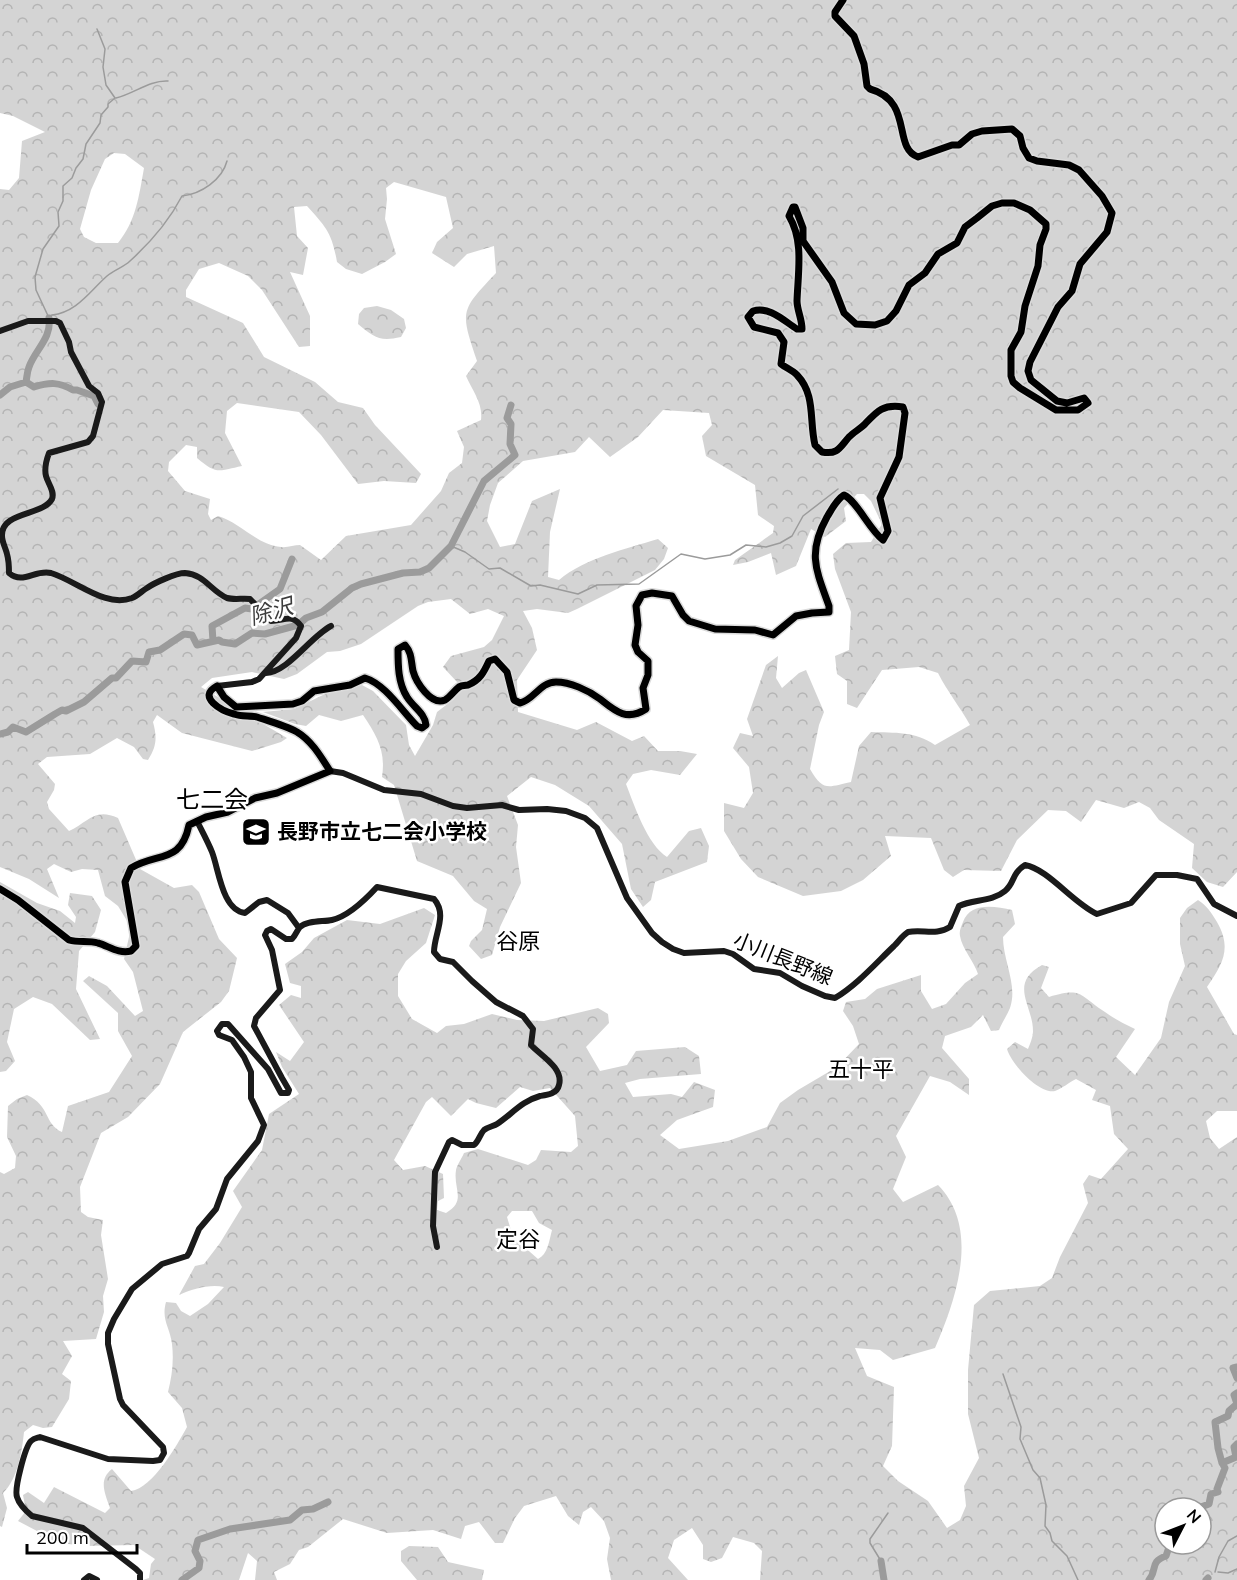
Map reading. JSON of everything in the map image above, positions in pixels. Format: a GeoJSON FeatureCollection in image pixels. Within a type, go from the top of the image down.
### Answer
{"type":"FeatureCollection","features":[{"type":"Feature","properties":{"kind":"main road"},"geometry":{"type":"LineString","coordinates":[[0,889],[69,939],[78,943],[98,943],[117,951],[130,951],[136,945],[125,882],[131,868],[176,853],[182,846],[189,825],[197,821],[228,812],[255,798],[277,793],[330,771],[314,747],[295,731],[256,717],[236,715],[216,705],[208,696],[209,691],[217,686],[224,697],[236,706],[293,704],[302,701],[314,691],[350,684],[365,678],[374,681],[391,696],[417,726],[422,728],[426,725],[426,720],[407,698],[401,683],[398,649],[405,645],[409,649],[417,679],[429,696],[434,699],[442,701],[447,699],[460,686],[477,680],[489,661],[495,659],[507,672],[514,700],[520,703],[529,700],[545,685],[560,682],[571,684],[598,698],[614,711],[629,714],[646,709],[644,688],[648,675],[648,661],[635,645],[638,625],[636,606],[642,595],[652,593],[672,596],[689,621],[716,629],[755,630],[773,635],[796,616],[829,612],[830,606],[814,565],[816,540],[831,510],[844,495],[852,501],[876,534],[884,540],[887,526],[880,498],[899,457],[905,413],[903,407],[898,406],[874,413],[848,438],[842,448],[835,452],[822,452],[815,444],[808,390],[796,373],[781,364],[784,342],[778,333],[754,327],[748,317],[753,311],[766,310],[797,329],[802,329],[797,300],[799,239],[789,216],[793,207],[795,207],[803,228],[803,241],[832,282],[844,313],[856,324],[875,325],[887,321],[896,311],[909,285],[925,273],[938,254],[957,243],[965,227],[992,206],[1014,203],[1030,210],[1046,224],[1046,229],[1040,245],[1038,266],[1021,332],[1011,350],[1012,382],[1056,410],[1084,408],[1088,403],[1084,398],[1067,403],[1057,401],[1030,380],[1028,371],[1049,322],[1063,300],[1072,291],[1080,264],[1104,237],[1110,226],[1112,213],[1108,205],[1079,170],[1069,165],[1029,158],[1020,136],[1012,129],[982,131],[972,134],[959,145],[952,145],[918,158],[913,155],[905,147],[903,128],[898,114],[887,97],[880,91],[867,86],[864,63],[854,36],[835,16],[843,0]]}},
{"type":"Feature","properties":{"kind":"street"},"geometry":{"type":"LineString","coordinates":[[0,331],[28,321],[60,323],[71,352],[89,386],[98,393],[102,402],[93,436],[88,442],[49,453],[45,462],[45,475],[53,493],[51,500],[44,506],[5,525],[1,536],[8,556],[9,573],[15,578],[23,578],[42,571],[51,573],[78,584],[103,599],[121,600],[132,598],[149,586],[172,576],[182,573],[193,574],[204,579],[226,598],[250,599],[271,621],[291,617],[297,620],[301,626],[296,638],[266,673],[252,682],[217,686]]}},
{"type":"Feature","properties":{"kind":"street"},"geometry":{"type":"LineString","coordinates":[[266,673],[273,673],[303,651],[317,634],[331,626]]}},
{"type":"Feature","properties":{"kind":"street","name":"小川長野線"},"geometry":{"type":"LineString","coordinates":[[330,771],[343,773],[384,790],[421,794],[453,806],[467,808],[502,805],[519,810],[547,809],[566,811],[585,818],[597,828],[627,898],[652,933],[662,942],[684,953],[724,951],[733,954],[754,969],[780,973],[802,986],[836,998],[868,973],[875,963],[908,932],[914,930],[937,933],[950,927],[959,906],[993,898],[1005,891],[1016,871],[1025,865],[1035,867],[1080,904],[1097,914],[1131,903],[1152,877],[1162,874],[1197,879],[1214,904],[1237,916]]}},
{"type":"Feature","properties":{"kind":"street"},"geometry":{"type":"LineString","coordinates":[[197,821],[213,854],[223,891],[236,909],[245,913],[259,902],[267,900],[288,913],[299,928]]}},
{"type":"Feature","properties":{"kind":"street"},"geometry":{"type":"LineString","coordinates":[[299,928],[320,920],[333,920],[362,903],[377,887],[434,899],[439,904],[441,920],[434,952],[440,959],[453,962],[496,1002],[518,1012],[527,1020],[533,1029],[531,1044],[552,1064],[557,1073],[560,1085],[558,1089],[553,1093],[531,1098],[499,1123],[484,1130],[479,1141],[474,1145],[462,1145],[452,1140],[449,1142],[435,1172],[433,1226],[438,1247]]}},
{"type":"Feature","properties":{"kind":"street"},"geometry":{"type":"LineString","coordinates":[[140,1580],[140,1572],[83,1528],[32,1516],[19,1502],[15,1490],[30,1442],[40,1437],[108,1459],[160,1460],[163,1447],[123,1405],[118,1394],[108,1333],[132,1289],[162,1264],[187,1256],[198,1229],[216,1209],[227,1179],[254,1148],[262,1135],[264,1125],[250,1093],[251,1072],[232,1040],[219,1035],[217,1031],[220,1025],[228,1024],[234,1030],[268,1069],[281,1093],[288,1093],[289,1090],[254,1026],[256,1018],[280,990],[272,950],[265,935],[271,929],[289,939],[297,934],[299,928]]}},
{"type":"Feature","properties":{"kind":"street"},"geometry":{"type":"LineString","coordinates":[[84,1580],[89,1576],[97,1580]]}},
{"type":"Feature","properties":{"kind":"green space"},"geometry":{"type":"Polygon","coordinates":[[[0,0],[1237,0],[1237,872],[1223,887],[1207,882],[1192,868],[1194,844],[1159,820],[1150,808],[1139,802],[1124,808],[1096,800],[1081,822],[1066,811],[1048,810],[1017,840],[1001,871],[964,870],[953,877],[944,870],[931,838],[885,836],[891,856],[863,880],[841,891],[803,896],[758,877],[741,859],[724,831],[724,803],[744,808],[753,793],[749,767],[733,748],[740,733],[753,736],[747,719],[766,665],[778,656],[776,678],[782,688],[806,670],[824,712],[810,769],[823,785],[831,786],[851,782],[859,746],[871,732],[912,735],[935,745],[970,725],[938,673],[919,667],[882,670],[857,708],[847,704],[847,681],[837,674],[835,656],[849,650],[851,612],[835,569],[833,554],[846,543],[871,542],[882,524],[871,501],[864,494],[857,494],[844,508],[846,521],[825,537],[811,529],[796,566],[776,575],[771,553],[733,565],[735,560],[773,533],[774,526],[758,515],[755,485],[706,456],[702,436],[712,425],[709,413],[663,410],[638,437],[610,457],[589,437],[575,452],[523,461],[498,483],[487,521],[500,547],[515,544],[532,501],[560,489],[550,532],[548,577],[559,580],[569,572],[593,560],[658,539],[668,548],[664,559],[655,570],[568,613],[537,609],[523,611],[532,628],[537,650],[517,680],[518,712],[577,730],[596,722],[632,741],[644,736],[658,751],[697,754],[680,775],[651,770],[633,774],[626,784],[642,824],[660,851],[667,857],[689,831],[701,828],[709,846],[707,862],[655,882],[651,900],[643,907],[631,889],[622,844],[589,806],[555,785],[531,777],[507,796],[518,825],[516,847],[521,883],[500,927],[492,955],[481,959],[469,946],[482,930],[487,909],[474,901],[453,876],[417,861],[394,785],[382,777],[383,759],[379,744],[363,715],[341,721],[319,715],[306,726],[263,712],[294,709],[325,694],[362,685],[373,691],[406,725],[409,745],[415,756],[433,725],[437,712],[454,699],[458,683],[443,667],[451,656],[484,647],[492,640],[504,616],[488,609],[470,614],[451,599],[428,602],[418,606],[361,644],[340,651],[327,652],[297,674],[284,679],[252,672],[212,678],[201,687],[287,738],[281,742],[252,751],[182,733],[157,715],[153,722],[155,746],[148,760],[143,759],[134,747],[117,738],[90,754],[47,757],[38,764],[55,784],[47,802],[49,809],[69,831],[97,815],[110,815],[118,818],[140,869],[174,888],[192,885],[199,892],[219,939],[237,958],[229,991],[221,1002],[183,1032],[160,1084],[128,1117],[101,1133],[80,1187],[81,1212],[88,1217],[103,1220],[101,1235],[108,1279],[103,1296],[104,1312],[96,1339],[63,1341],[72,1356],[62,1374],[71,1381],[69,1399],[52,1427],[43,1428],[33,1425],[24,1432],[16,1473],[3,1493],[7,1508],[2,1527],[0,1526],[0,1172],[4,1174],[15,1168],[16,1156],[7,1137],[8,1106],[27,1095],[40,1104],[52,1124],[62,1132],[68,1106],[109,1092],[132,1056],[118,1031],[118,1013],[83,981],[89,976],[107,986],[135,1016],[143,1011],[133,972],[124,959],[129,937],[129,924],[118,906],[105,896],[98,870],[82,869],[71,872],[54,864],[47,869],[59,898],[29,879],[0,867],[0,189],[9,190],[19,178],[22,141],[45,132],[13,116],[0,113],[0,0]],[[114,153],[105,159],[91,190],[80,229],[84,237],[96,243],[118,243],[124,235],[136,208],[144,168],[125,154],[114,153]],[[394,182],[386,188],[385,219],[396,254],[362,274],[346,269],[337,262],[327,231],[307,206],[294,207],[297,236],[308,248],[303,275],[290,272],[310,316],[310,346],[299,347],[262,290],[248,276],[219,263],[199,269],[186,290],[186,297],[243,323],[264,357],[315,382],[338,402],[363,408],[375,425],[421,474],[416,483],[384,481],[358,484],[321,435],[299,412],[237,403],[227,411],[225,433],[242,466],[222,470],[214,469],[197,458],[197,447],[186,445],[169,462],[168,471],[185,491],[210,499],[208,514],[211,520],[218,516],[226,519],[273,546],[300,545],[321,560],[346,536],[411,525],[441,491],[449,473],[462,463],[464,447],[457,431],[481,420],[479,403],[466,376],[477,361],[466,321],[467,312],[475,296],[496,273],[494,246],[467,254],[454,267],[432,253],[437,242],[453,228],[446,197],[394,182]]]}},
{"type":"Feature","properties":{"kind":"green space"},"geometry":{"type":"Polygon","coordinates":[[[377,306],[391,310],[404,319],[406,328],[401,337],[382,339],[358,324],[359,314],[364,308],[377,306]]]}},
{"type":"Feature","properties":{"kind":"green space"},"geometry":{"type":"Polygon","coordinates":[[[0,882],[37,903],[60,911],[75,923],[76,917],[68,905],[70,893],[92,896],[101,910],[95,932],[79,951],[76,989],[100,1039],[90,1040],[52,1004],[33,997],[14,1009],[7,1042],[15,1061],[6,1071],[0,1072],[0,882]]]}},
{"type":"Feature","properties":{"kind":"green space"},"geometry":{"type":"Polygon","coordinates":[[[1198,900],[1211,912],[1222,931],[1224,956],[1207,987],[1234,1034],[1237,1035],[1237,1111],[1217,1111],[1206,1121],[1210,1138],[1219,1149],[1237,1137],[1237,1580],[760,1580],[762,1551],[754,1543],[733,1537],[722,1558],[711,1562],[703,1559],[703,1545],[692,1528],[674,1540],[668,1558],[688,1580],[611,1580],[607,1559],[610,1538],[604,1521],[591,1507],[583,1512],[579,1525],[568,1516],[556,1496],[524,1506],[515,1518],[503,1543],[495,1543],[479,1522],[465,1526],[461,1539],[433,1530],[387,1533],[343,1519],[308,1547],[299,1550],[290,1564],[274,1572],[277,1580],[255,1580],[257,1561],[248,1553],[239,1580],[143,1580],[149,1578],[151,1564],[155,1559],[134,1545],[87,1546],[42,1541],[37,1531],[18,1521],[26,1511],[23,1495],[28,1492],[44,1503],[54,1487],[105,1513],[110,1508],[104,1487],[108,1473],[112,1469],[131,1491],[139,1488],[156,1474],[187,1427],[182,1408],[168,1392],[173,1356],[166,1323],[166,1302],[176,1303],[181,1311],[190,1316],[208,1304],[224,1287],[201,1288],[179,1295],[195,1266],[204,1264],[242,1207],[233,1191],[262,1150],[269,1114],[299,1094],[282,1067],[276,1052],[290,1061],[304,1042],[279,1005],[291,995],[301,998],[301,986],[290,983],[285,964],[302,952],[314,938],[347,920],[380,924],[424,908],[435,915],[426,943],[406,961],[398,974],[398,996],[412,1019],[437,1033],[446,1026],[464,1024],[492,1014],[517,1020],[544,1021],[598,1008],[608,1014],[609,1023],[586,1047],[600,1071],[627,1065],[636,1051],[685,1047],[699,1056],[701,1074],[640,1079],[625,1083],[633,1097],[671,1094],[682,1097],[694,1082],[715,1090],[713,1107],[677,1120],[660,1135],[679,1149],[728,1141],[767,1127],[780,1103],[837,1067],[859,1044],[853,1026],[843,1011],[846,1002],[865,999],[877,989],[921,975],[921,991],[932,1009],[946,1004],[965,983],[978,974],[961,941],[960,932],[966,916],[977,908],[998,907],[1012,910],[1015,924],[1003,937],[1012,991],[1010,1008],[999,1030],[991,1031],[983,1015],[971,1027],[945,1036],[942,1048],[969,1079],[969,1095],[950,1082],[930,1076],[896,1136],[906,1157],[893,1189],[903,1202],[938,1185],[951,1203],[959,1222],[960,1265],[957,1286],[950,1308],[935,1348],[893,1360],[880,1350],[855,1348],[867,1376],[894,1387],[892,1446],[883,1466],[898,1481],[928,1501],[947,1528],[960,1520],[966,1506],[964,1486],[979,1458],[968,1414],[968,1370],[974,1305],[990,1291],[1040,1286],[1052,1278],[1060,1257],[1088,1203],[1083,1184],[1089,1175],[1101,1179],[1128,1149],[1114,1134],[1110,1106],[1092,1100],[1096,1090],[1076,1079],[1060,1089],[1048,1091],[1033,1083],[1014,1062],[1007,1049],[1015,1042],[1028,1049],[1033,1031],[1025,995],[1026,980],[1042,965],[1049,967],[1041,988],[1049,997],[1068,993],[1080,994],[1112,1017],[1135,1029],[1116,1057],[1135,1075],[1161,1038],[1169,1002],[1185,966],[1180,944],[1180,918],[1187,908],[1198,900]],[[520,1087],[496,1108],[468,1099],[451,1116],[432,1097],[426,1102],[394,1160],[403,1170],[425,1166],[443,1174],[444,1198],[438,1201],[437,1210],[446,1213],[458,1199],[456,1170],[464,1153],[478,1149],[528,1165],[536,1160],[541,1150],[571,1152],[578,1146],[575,1116],[550,1088],[533,1091],[520,1087]],[[512,1211],[507,1217],[513,1237],[538,1259],[548,1247],[552,1230],[539,1223],[532,1211],[512,1211]]]}},
{"type":"Feature","properties":{"kind":"green space"},"geometry":{"type":"Polygon","coordinates":[[[409,1546],[438,1547],[448,1562],[484,1570],[482,1580],[417,1580],[401,1561],[401,1551],[409,1546]]]}},
{"type":"Feature","properties":{"kind":"waterway"},"geometry":{"type":"LineString","coordinates":[[97,29],[105,49],[103,67],[106,85],[115,98],[101,115],[100,123],[86,144],[83,159],[72,178],[63,186],[63,201],[58,212],[59,226],[43,249],[35,277],[36,290],[49,318],[76,306],[107,276],[130,261],[159,231],[182,196],[210,185],[221,174],[227,161]]}},
{"type":"Feature","properties":{"kind":"waterway"},"geometry":{"type":"LineString","coordinates":[[116,98],[154,83],[168,81]]}},
{"type":"Feature","properties":{"kind":"waterway"},"geometry":{"type":"LineString","coordinates":[[0,395],[10,387],[26,382],[29,367],[46,338],[49,318]]}},
{"type":"Feature","properties":{"kind":"waterway"},"geometry":{"type":"LineString","coordinates":[[26,382],[34,387],[50,384],[63,385],[94,396],[98,404]]}},
{"type":"Feature","properties":{"kind":"waterway","name":"除沢"},"geometry":{"type":"LineString","coordinates":[[0,734],[8,732],[13,727],[26,732],[62,710],[66,711],[84,702],[112,678],[116,678],[132,661],[146,662],[149,652],[160,650],[184,634],[192,635],[197,645],[219,640],[235,644],[252,633],[265,634],[298,625],[306,618],[322,612],[352,588],[361,584],[403,573],[420,572],[429,568],[451,546],[484,481],[515,455],[510,444],[511,424],[507,418],[511,405]]}},
{"type":"Feature","properties":{"kind":"waterway"},"geometry":{"type":"LineString","coordinates":[[451,546],[465,552],[489,569],[500,568],[531,586],[540,585],[578,594],[597,585],[639,584],[681,554],[705,559],[730,555],[746,545],[766,547],[780,543],[792,536],[803,516],[838,489]]}},
{"type":"Feature","properties":{"kind":"waterway"},"geometry":{"type":"LineString","coordinates":[[213,641],[212,626],[245,608],[252,609],[280,589],[292,559]]}},
{"type":"Feature","properties":{"kind":"waterway"},"geometry":{"type":"LineString","coordinates":[[1237,1367],[1233,1368],[1237,1378]]}},
{"type":"Feature","properties":{"kind":"waterway"},"geometry":{"type":"LineString","coordinates":[[1003,1374],[1021,1427],[1020,1439],[1033,1470],[1040,1478],[1046,1505],[1045,1526],[1052,1541],[1067,1556],[1078,1580]]}},
{"type":"Feature","properties":{"kind":"waterway"},"geometry":{"type":"LineString","coordinates":[[1222,1463],[1215,1422],[1228,1416],[1229,1411],[1237,1404],[1234,1395],[1237,1393]]}},
{"type":"Feature","properties":{"kind":"waterway"},"geometry":{"type":"LineString","coordinates":[[1211,1496],[1218,1492],[1225,1468],[1222,1463],[1236,1457],[1234,1447],[1237,1444]]}},
{"type":"Feature","properties":{"kind":"waterway"},"geometry":{"type":"LineString","coordinates":[[182,1580],[199,1568],[200,1561],[195,1551],[198,1540],[230,1529],[290,1520],[302,1510],[313,1509],[328,1502]]}},
{"type":"Feature","properties":{"kind":"waterway"},"geometry":{"type":"LineString","coordinates":[[881,1561],[870,1539],[888,1513]]}},
{"type":"Feature","properties":{"kind":"waterway"},"geometry":{"type":"LineString","coordinates":[[1215,1572],[1219,1557],[1228,1541],[1237,1536]]}},
{"type":"Feature","properties":{"kind":"waterway"},"geometry":{"type":"LineString","coordinates":[[1149,1580],[1157,1561],[1166,1556]]}},
{"type":"Feature","properties":{"kind":"waterway"},"geometry":{"type":"LineString","coordinates":[[881,1561],[884,1580]]}},
{"type":"Feature","properties":{"kind":"waterway"},"geometry":{"type":"LineString","coordinates":[[1218,1572],[1228,1573],[1237,1569]]}},
{"type":"Feature","properties":{"kind":"place","name":"長野市立七二会小学校"},"geometry":{"type":"Point","coordinates":[256,832]}},
{"type":"Feature","properties":{"kind":"district","name":"七二会"},"geometry":{"type":"Point","coordinates":[212,800]}},
{"type":"Feature","properties":{"kind":"district","name":"谷原"},"geometry":{"type":"Point","coordinates":[518,941]}},
{"type":"Feature","properties":{"kind":"district","name":"五十平"},"geometry":{"type":"Point","coordinates":[861,1069]}},
{"type":"Feature","properties":{"kind":"district","name":"定谷"},"geometry":{"type":"Point","coordinates":[518,1239]}}]}
